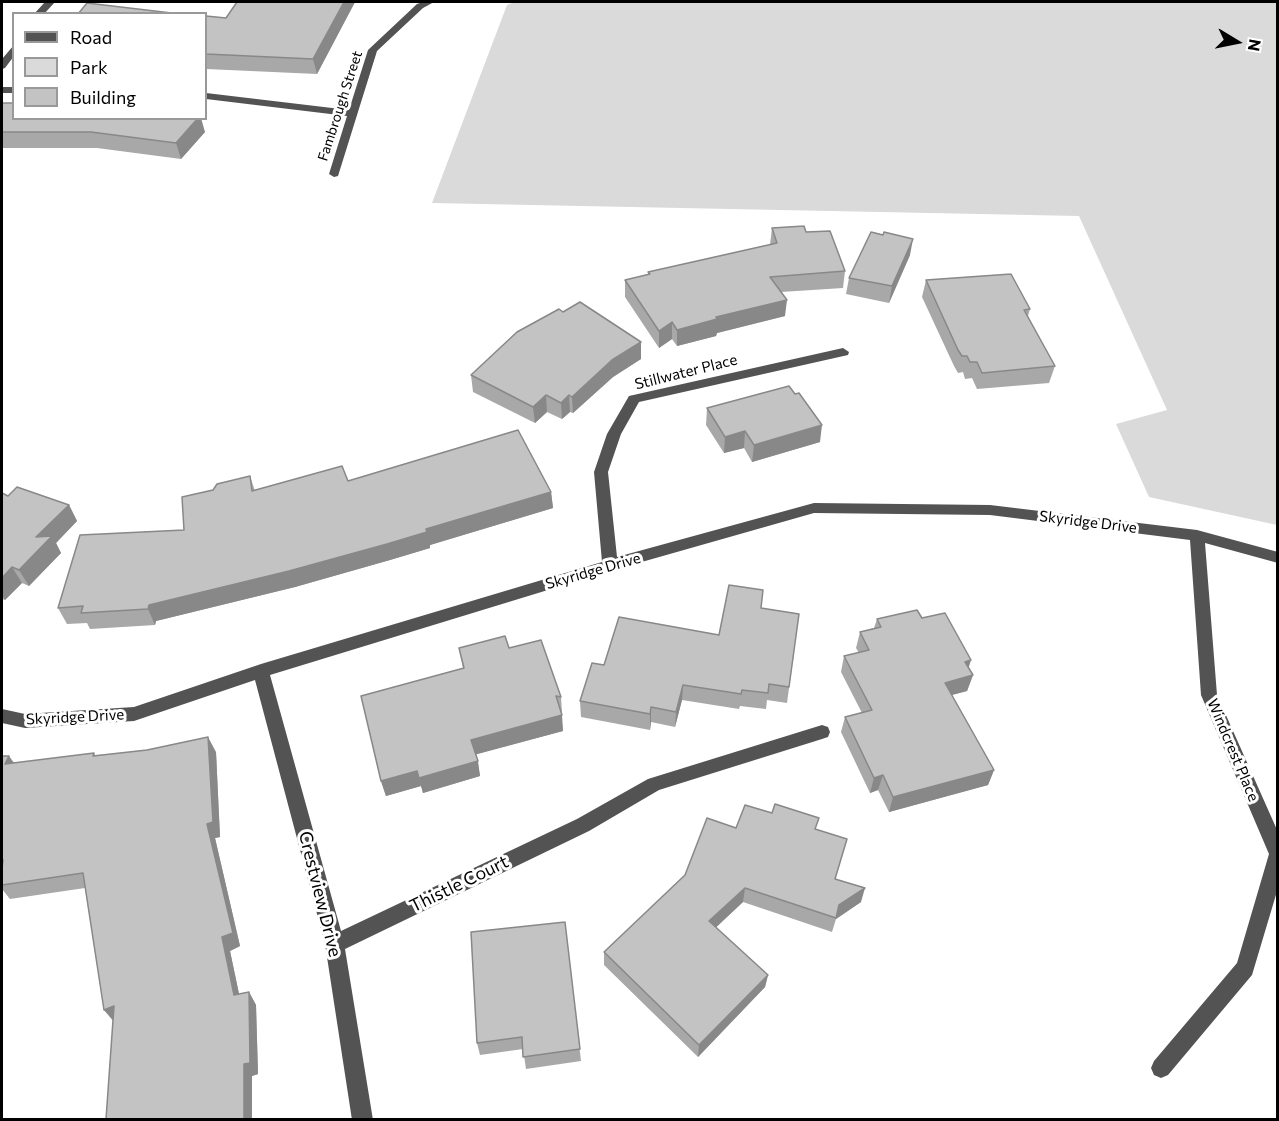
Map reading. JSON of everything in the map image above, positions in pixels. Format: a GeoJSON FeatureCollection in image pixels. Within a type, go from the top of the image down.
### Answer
{"type":"FeatureCollection","features":[{"type":"Feature","properties":{"kind":"street","name":"Fambrough Street"},"geometry":{"type":"LineString","coordinates":[[334,174],[373,51],[420,6],[429,2]]}},
{"type":"Feature","properties":{"kind":"street"},"geometry":{"type":"LineString","coordinates":[[2,66],[12,51]]}},
{"type":"Feature","properties":{"kind":"street"},"geometry":{"type":"LineString","coordinates":[[207,96],[352,113]]}},
{"type":"Feature","properties":{"kind":"street","name":"Stillwater Place"},"geometry":{"type":"LineString","coordinates":[[610,565],[601,472],[614,434],[634,399],[843,352]]}},
{"type":"Feature","properties":{"kind":"street","name":"Skyridge Drive"},"geometry":{"type":"LineString","coordinates":[[2,716],[26,721],[134,714],[261,671],[610,565],[814,508],[990,510],[1197,535],[1278,558]]}},
{"type":"Feature","properties":{"kind":"street","name":"Windcrest Place"},"geometry":{"type":"LineString","coordinates":[[1161,1068],[1245,968],[1278,854],[1209,695],[1197,535]]}},
{"type":"Feature","properties":{"kind":"street","name":"Crestview Drive"},"geometry":{"type":"LineString","coordinates":[[261,671],[335,944],[363,1119]]}},
{"type":"Feature","properties":{"kind":"street","name":"Thistle Court"},"geometry":{"type":"LineString","coordinates":[[335,944],[584,825],[654,784],[822,732]]}},
{"type":"Feature","properties":{"kind":"green space"},"geometry":{"type":"Polygon","coordinates":[[[514,2],[1277,2],[1277,525],[1149,497],[1116,424],[1167,410],[1079,216],[432,203],[507,5],[514,2]]]}},
{"type":"Feature","properties":{"kind":"building"},"geometry":{"type":"Polygon","coordinates":[[[237,2],[344,2],[313,59],[207,54],[207,16],[226,18],[237,2]]]}},
{"type":"Feature","properties":{"kind":"building"},"geometry":{"type":"Polygon","coordinates":[[[87,3],[163,12],[80,12],[87,3]]]}},
{"type":"Feature","properties":{"kind":"building"},"geometry":{"type":"Polygon","coordinates":[[[2,103],[12,103],[12,120],[196,120],[176,143],[91,132],[2,132],[2,103]]]}},
{"type":"Feature","properties":{"kind":"building"},"geometry":{"type":"Polygon","coordinates":[[[804,226],[806,232],[830,231],[845,271],[770,277],[787,300],[716,317],[717,319],[677,330],[672,322],[659,331],[625,280],[650,274],[648,272],[777,243],[772,228],[804,226]]]}},
{"type":"Feature","properties":{"kind":"building"},"geometry":{"type":"Polygon","coordinates":[[[871,232],[883,235],[884,232],[913,239],[892,286],[849,278],[871,232]]]}},
{"type":"Feature","properties":{"kind":"building"},"geometry":{"type":"Polygon","coordinates":[[[1011,274],[1030,309],[1024,310],[1055,366],[982,373],[977,362],[970,362],[967,356],[962,356],[958,350],[926,280],[1011,274]]]}},
{"type":"Feature","properties":{"kind":"building"},"geometry":{"type":"Polygon","coordinates":[[[580,302],[641,342],[612,360],[572,397],[569,395],[561,403],[546,395],[533,407],[471,375],[517,332],[559,309],[563,312],[580,302]]]}},
{"type":"Feature","properties":{"kind":"building"},"geometry":{"type":"Polygon","coordinates":[[[789,386],[795,394],[799,393],[822,425],[754,445],[745,431],[725,437],[707,408],[789,386]]]}},
{"type":"Feature","properties":{"kind":"building"},"geometry":{"type":"Polygon","coordinates":[[[518,430],[551,492],[426,529],[427,532],[387,544],[289,571],[149,605],[148,609],[81,613],[83,606],[58,608],[80,535],[184,530],[182,497],[213,490],[217,484],[250,476],[252,491],[342,466],[348,481],[518,430]]]}},
{"type":"Feature","properties":{"kind":"building"},"geometry":{"type":"Polygon","coordinates":[[[17,487],[69,505],[36,537],[52,536],[19,570],[12,567],[2,578],[2,493],[8,496],[17,487]]]}},
{"type":"Feature","properties":{"kind":"building"},"geometry":{"type":"Polygon","coordinates":[[[729,585],[763,590],[761,608],[799,614],[789,687],[769,684],[768,693],[742,690],[741,694],[683,685],[676,712],[651,707],[650,714],[580,701],[592,663],[604,665],[619,617],[719,635],[729,585]]]}},
{"type":"Feature","properties":{"kind":"building"},"geometry":{"type":"Polygon","coordinates":[[[917,610],[922,618],[945,613],[971,660],[965,662],[973,675],[945,683],[994,770],[893,797],[883,775],[874,778],[845,717],[872,710],[844,656],[869,650],[860,632],[881,627],[877,619],[917,610]]]}},
{"type":"Feature","properties":{"kind":"building"},"geometry":{"type":"Polygon","coordinates":[[[505,636],[509,648],[541,640],[561,697],[556,696],[562,715],[471,740],[478,761],[419,778],[417,771],[381,781],[361,696],[464,668],[459,648],[505,636]]]}},
{"type":"Feature","properties":{"kind":"building"},"geometry":{"type":"Polygon","coordinates":[[[208,737],[213,822],[207,824],[233,933],[222,937],[234,995],[249,992],[250,1063],[244,1064],[244,1119],[106,1119],[114,1006],[104,1010],[83,873],[2,885],[2,756],[9,756],[5,764],[94,753],[93,756],[147,750],[208,737]]]}},
{"type":"Feature","properties":{"kind":"building"},"geometry":{"type":"Polygon","coordinates":[[[775,804],[819,818],[815,829],[847,839],[835,879],[865,888],[839,905],[836,918],[745,888],[709,921],[768,975],[699,1045],[604,952],[685,875],[707,818],[736,828],[745,805],[772,813],[775,804]]]}},
{"type":"Feature","properties":{"kind":"building"},"geometry":{"type":"Polygon","coordinates":[[[565,922],[580,1049],[523,1057],[522,1037],[477,1043],[471,932],[565,922]]]}}]}
